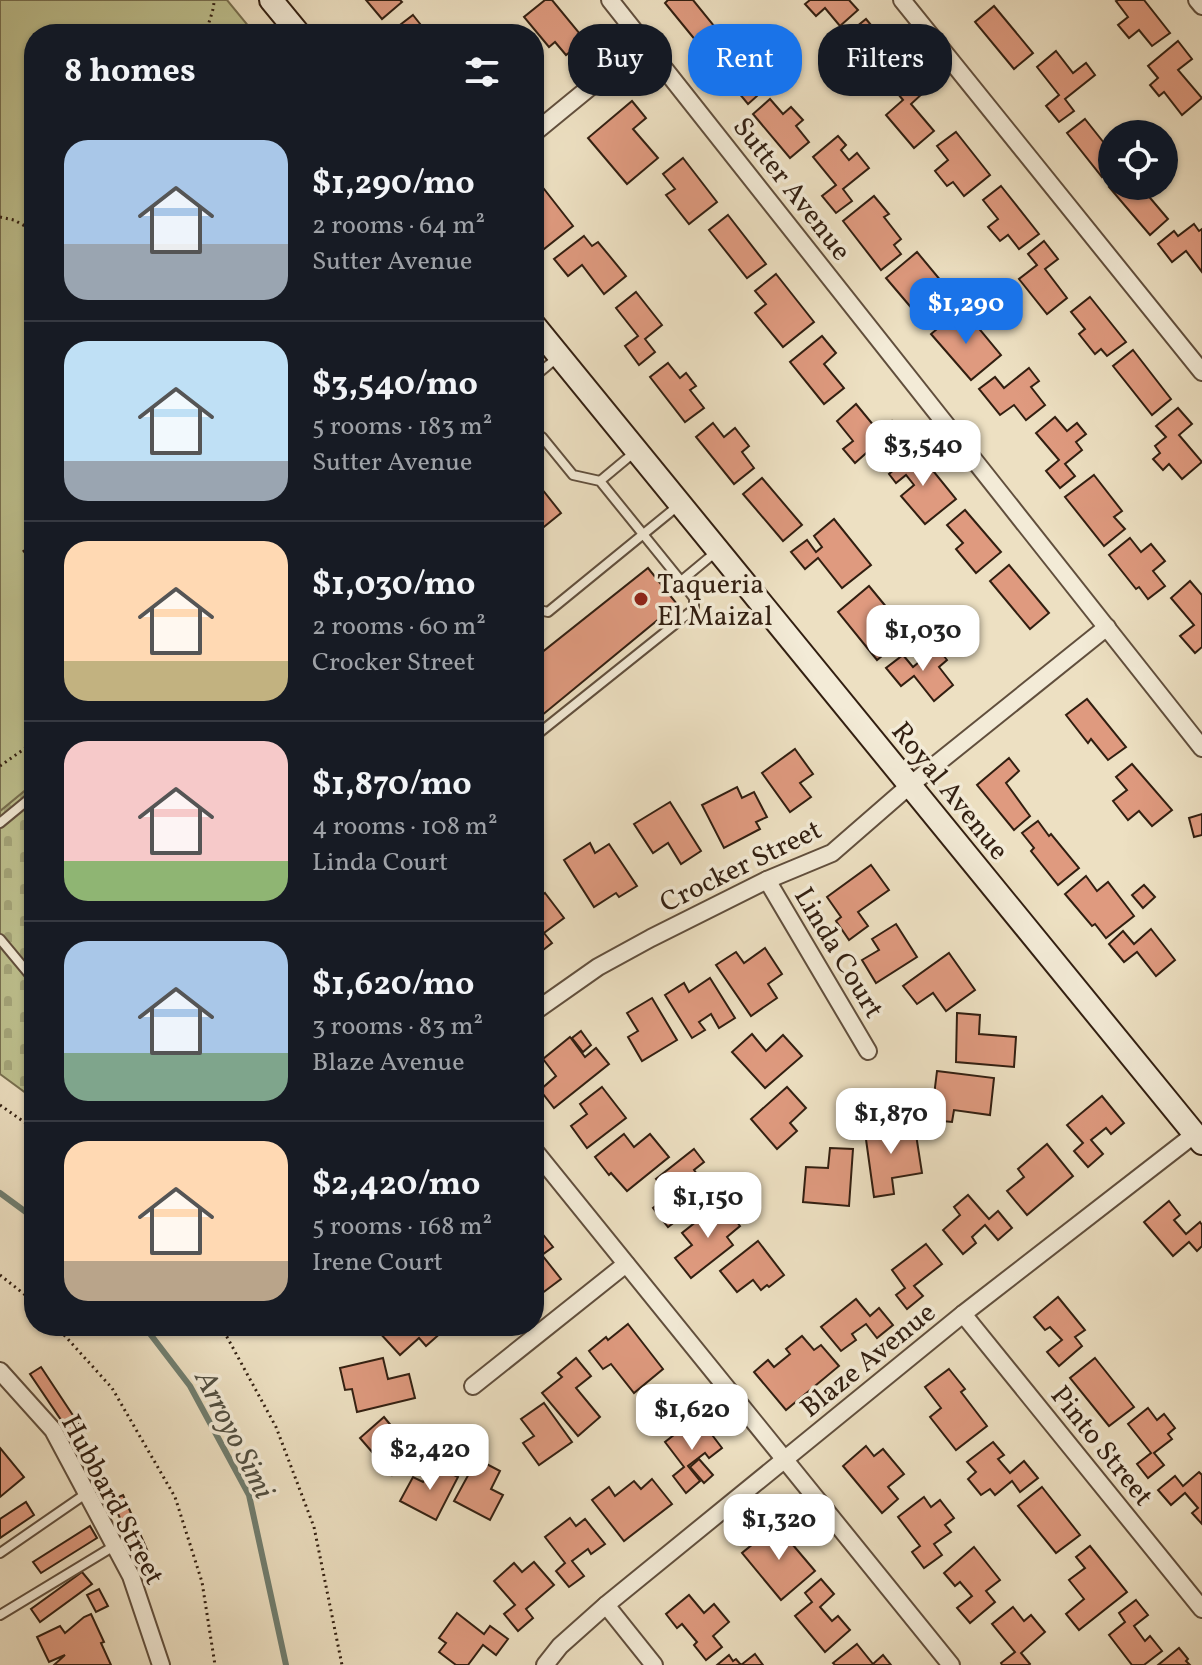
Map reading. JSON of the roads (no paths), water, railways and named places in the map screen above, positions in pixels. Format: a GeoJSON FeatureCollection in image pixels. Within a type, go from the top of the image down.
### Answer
{"type":"FeatureCollection","features":[{"type":"Feature","properties":{"kind":"main road"},"geometry":{"type":"LineString","coordinates":[[271,0],[291,24]]}},
{"type":"Feature","properties":{"kind":"main road","name":"Royal Avenue"},"geometry":{"type":"LineString","coordinates":[[544,338],[1199,1139]]}},
{"type":"Feature","properties":{"kind":"street","name":"Sutter Avenue"},"geometry":{"type":"LineString","coordinates":[[610,0],[630,24]]}},
{"type":"Feature","properties":{"kind":"street"},"geometry":{"type":"LineString","coordinates":[[902,0],[1202,372]]}},
{"type":"Feature","properties":{"kind":"street"},"geometry":{"type":"LineString","coordinates":[[1197,0],[1202,6]]}},
{"type":"Feature","properties":{"kind":"street","name":"Sutter Avenue"},"geometry":{"type":"LineString","coordinates":[[672,76],[1202,748]]}},
{"type":"Feature","properties":{"kind":"street"},"geometry":{"type":"LineString","coordinates":[[544,125],[579,96]]}},
{"type":"Feature","properties":{"kind":"street","name":"Crocker Street"},"geometry":{"type":"LineString","coordinates":[[544,1005],[598,967],[651,938],[767,880],[832,853],[909,786],[1107,627]]}},
{"type":"Feature","properties":{"kind":"street","name":"Linda Court"},"geometry":{"type":"LineString","coordinates":[[767,880],[868,1051]]}},
{"type":"Feature","properties":{"kind":"street","name":"Blaze Avenue"},"geometry":{"type":"LineString","coordinates":[[545,1665],[560,1646],[606,1605],[963,1314],[1199,1139]]}},
{"type":"Feature","properties":{"kind":"street"},"geometry":{"type":"LineString","coordinates":[[544,1162],[951,1665]]}},
{"type":"Feature","properties":{"kind":"street"},"geometry":{"type":"LineString","coordinates":[[544,1329],[626,1264]]}},
{"type":"Feature","properties":{"kind":"street","name":"Pinto Street"},"geometry":{"type":"LineString","coordinates":[[963,1314],[1202,1609]]}},
{"type":"Feature","properties":{"kind":"street"},"geometry":{"type":"LineString","coordinates":[[473,1386],[536,1336]]}},
{"type":"Feature","properties":{"kind":"street","name":"Hubbard Street"},"geometry":{"type":"LineString","coordinates":[[0,1371],[53,1430],[131,1576],[161,1665]]}},
{"type":"Feature","properties":{"kind":"street"},"geometry":{"type":"LineString","coordinates":[[606,1605],[654,1665]]}},
{"type":"Feature","properties":{"kind":"lane"},"geometry":{"type":"LineString","coordinates":[[544,369],[559,357]]}},
{"type":"Feature","properties":{"kind":"lane"},"geometry":{"type":"LineString","coordinates":[[544,439],[573,475],[600,481],[694,598],[694,609],[544,729]]}},
{"type":"Feature","properties":{"kind":"lane"},"geometry":{"type":"LineString","coordinates":[[600,481],[636,451]]}},
{"type":"Feature","properties":{"kind":"lane"},"geometry":{"type":"LineString","coordinates":[[544,611],[548,612],[680,505]]}},
{"type":"Feature","properties":{"kind":"lane"},"geometry":{"type":"LineString","coordinates":[[681,581],[718,550]]}},
{"type":"Feature","properties":{"kind":"lane"},"geometry":{"type":"LineString","coordinates":[[0,823],[24,803]]}},
{"type":"Feature","properties":{"kind":"lane"},"geometry":{"type":"LineString","coordinates":[[0,939],[24,968]]}},
{"type":"Feature","properties":{"kind":"lane"},"geometry":{"type":"LineString","coordinates":[[0,1553],[87,1493]]}},
{"type":"Feature","properties":{"kind":"lane"},"geometry":{"type":"LineString","coordinates":[[0,1615],[115,1545]]}},
{"type":"Feature","properties":{"kind":"waterway","name":"Arroyo Simi"},"geometry":{"type":"LineString","coordinates":[[0,1193],[24,1211]]}},
{"type":"Feature","properties":{"kind":"waterway","name":"Arroyo Simi"},"geometry":{"type":"LineString","coordinates":[[152,1336],[190,1386],[249,1495],[286,1665]]}},
{"type":"Feature","properties":{"kind":"place","name":"Taqueria El Maizal"},"geometry":{"type":"Point","coordinates":[641,599]}}]}
